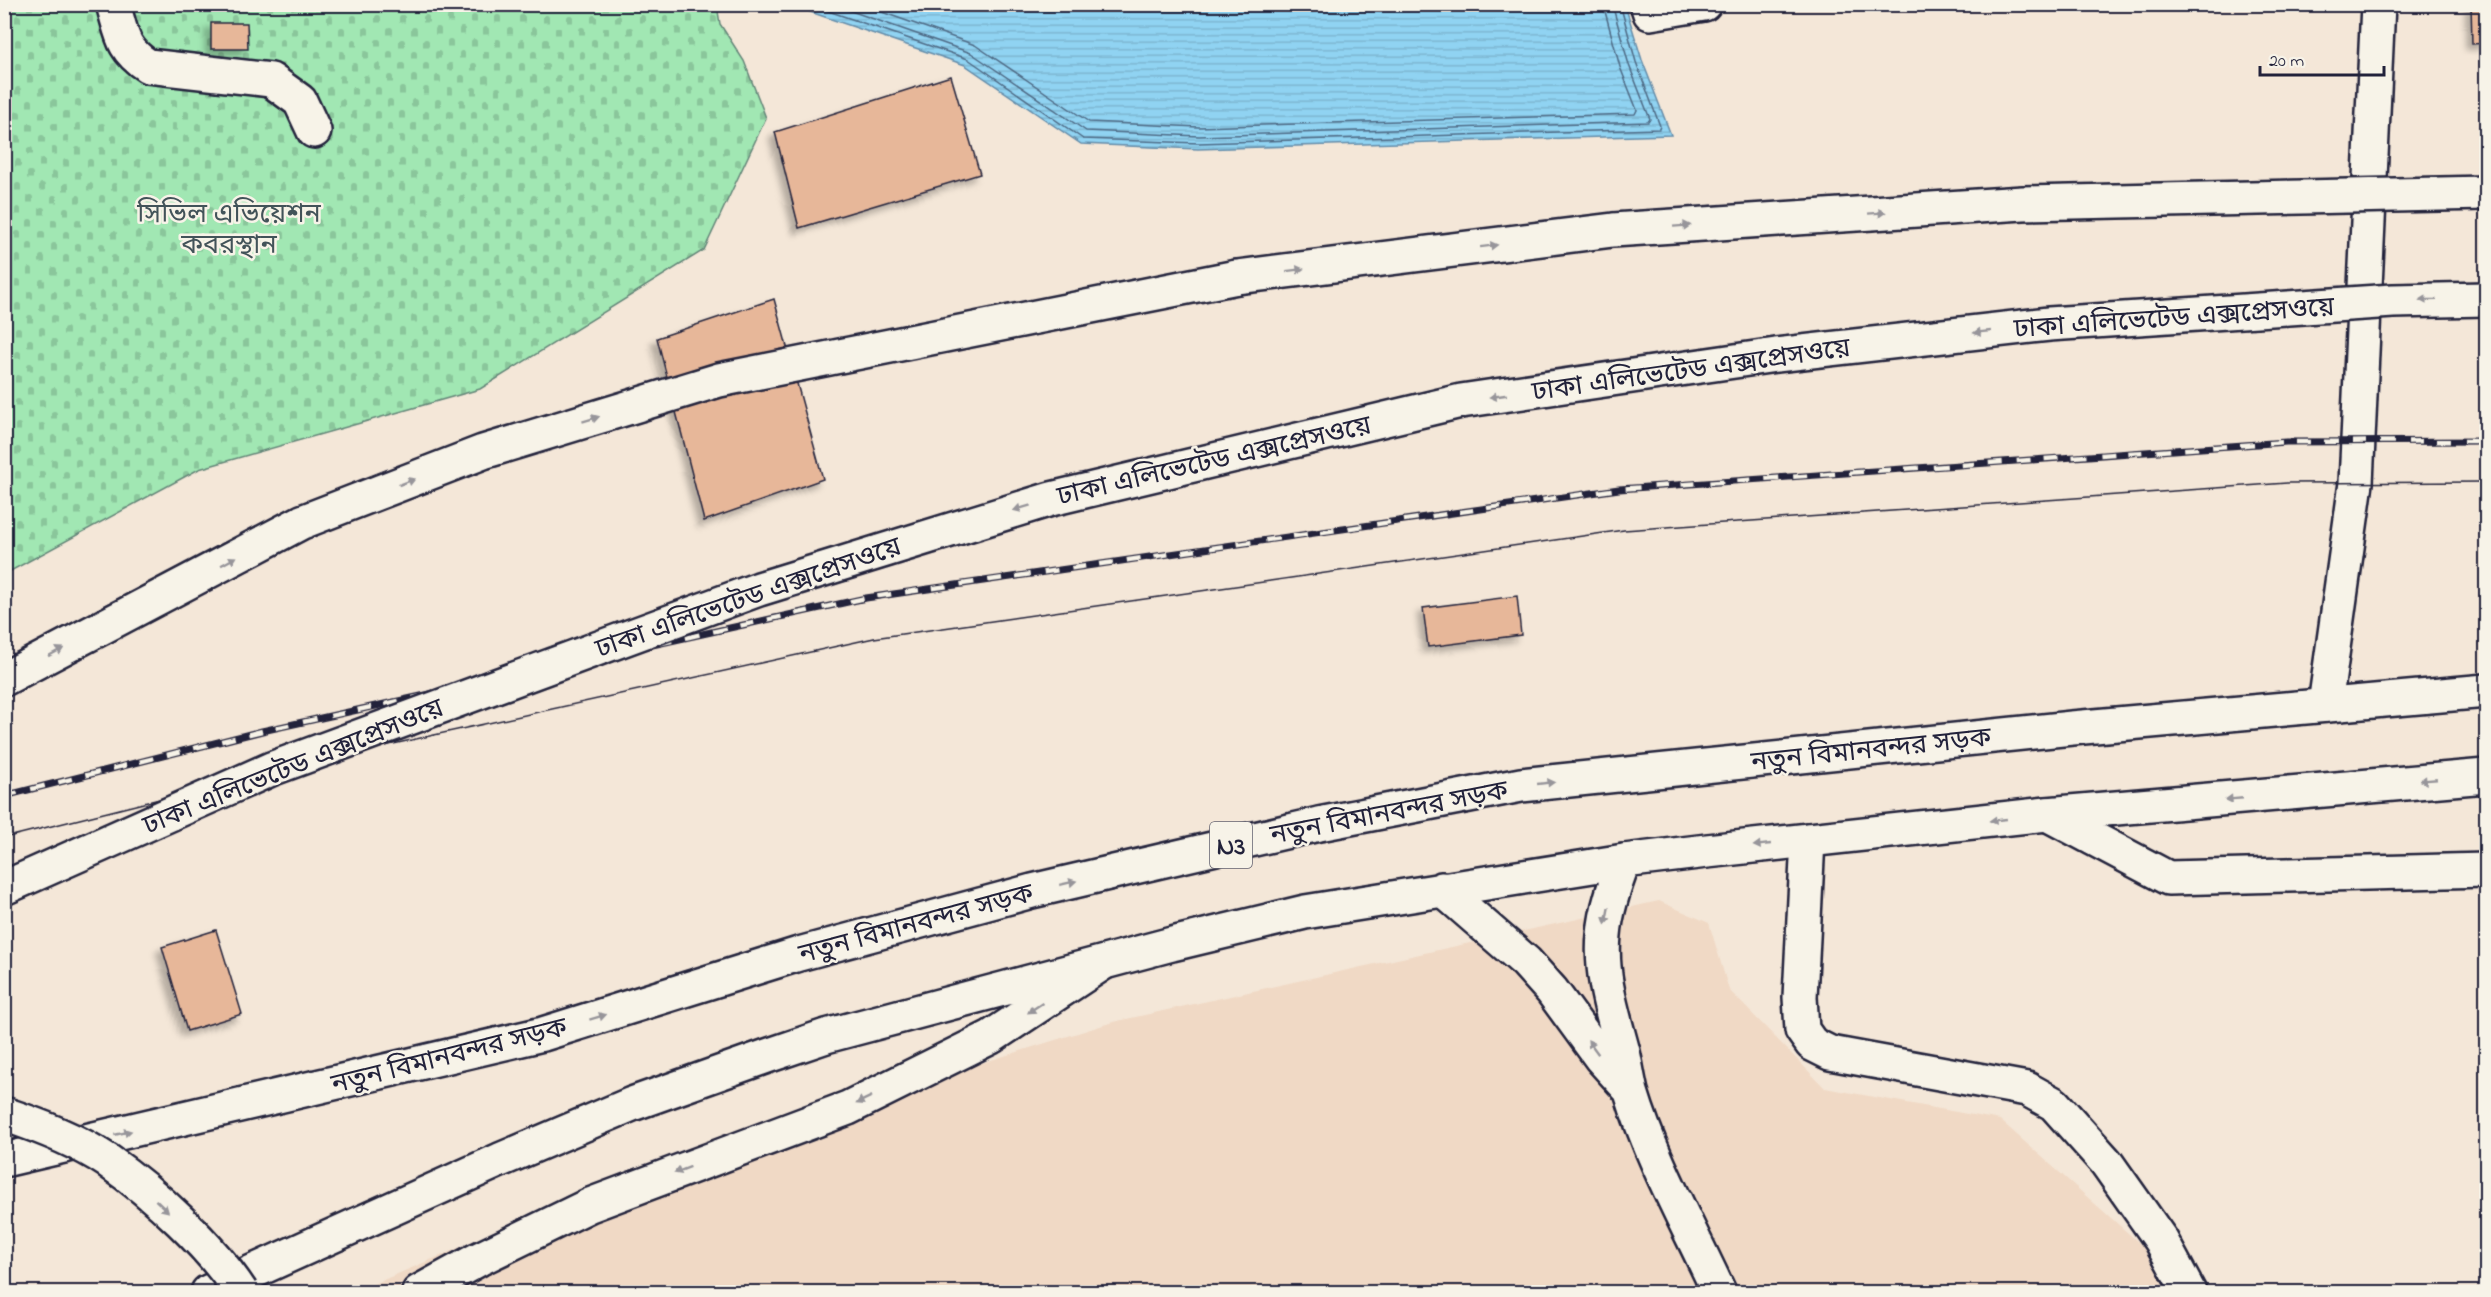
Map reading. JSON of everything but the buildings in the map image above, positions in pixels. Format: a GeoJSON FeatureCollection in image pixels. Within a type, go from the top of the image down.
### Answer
{"type":"FeatureCollection","features":[{"type":"Feature","properties":{"kind":"main road"},"geometry":{"type":"LineString","coordinates":[[113,4],[125,44],[132,56],[148,66],[271,80],[300,101],[314,131]]}},
{"type":"Feature","properties":{"kind":"main road"},"geometry":{"type":"LineString","coordinates":[[1647,4],[1650,13],[1704,4]]}},
{"type":"Feature","properties":{"kind":"main road"},"geometry":{"type":"LineString","coordinates":[[2325,705],[2356,483],[2378,4]]}},
{"type":"Feature","properties":{"kind":"main road"},"geometry":{"type":"LineString","coordinates":[[4,679],[302,522],[483,452],[719,380],[1237,277],[1613,230],[2024,203],[2487,192]]}},
{"type":"Feature","properties":{"kind":"main road","name":"ঢাকা এলিভেটেড এক্সপ্রেসওয়ে"},"geometry":{"type":"LineString","coordinates":[[4,888],[271,768],[759,589],[1051,499],[1426,410],[1472,400],[1776,355],[2049,324],[2393,301],[2487,299]]}},
{"type":"Feature","properties":{"kind":"main road","name":"নতুন বিমানবন্দর সড়ক"},"geometry":{"type":"LineString","coordinates":[[4,1160],[543,1034],[799,954],[1032,891],[1318,824],[1521,785],[2072,728],[2487,691]]}},
{"type":"Feature","properties":{"kind":"main road"},"geometry":{"type":"LineString","coordinates":[[208,1293],[500,1160],[632,1104],[826,1036],[1172,944],[1305,912],[1624,861],[2047,814],[2487,776]]}},
{"type":"Feature","properties":{"kind":"main road"},"geometry":{"type":"LineString","coordinates":[[2047,814],[2168,878],[2487,870]]}},
{"type":"Feature","properties":{"kind":"main road"},"geometry":{"type":"LineString","coordinates":[[1808,840],[1800,997],[1802,1029],[1812,1044],[1830,1053],[2027,1089],[2054,1104],[2113,1172],[2161,1240],[2189,1293]]}},
{"type":"Feature","properties":{"kind":"main road"},"geometry":{"type":"LineString","coordinates":[[1624,861],[1612,892],[1604,935],[1609,1005],[1624,1054],[1631,1091],[1667,1181],[1719,1293]]}},
{"type":"Feature","properties":{"kind":"main road"},"geometry":{"type":"LineString","coordinates":[[1442,889],[1526,962],[1552,991],[1602,1058],[1631,1091]]}},
{"type":"Feature","properties":{"kind":"main road"},"geometry":{"type":"LineString","coordinates":[[419,1293],[479,1258],[590,1205],[848,1108],[991,1037],[1102,964]]}},
{"type":"Feature","properties":{"kind":"main road"},"geometry":{"type":"LineString","coordinates":[[4,1114],[42,1127],[107,1161],[152,1196],[196,1237],[241,1292]]}},
{"type":"Feature","properties":{"kind":"main road"},"geometry":{"type":"LineString","coordinates":[[464,1293],[479,1258]]}},
{"type":"Feature","properties":{"kind":"shaded area"},"geometry":{"type":"Polygon","coordinates":[[[1659,901],[1709,923],[1729,990],[1825,1088],[2000,1120],[2145,1248],[2170,1292],[355,1292],[649,1167],[1113,1022],[1659,901]]]}},
{"type":"Feature","properties":{"kind":"green space","name":"সিভিল এভিয়েশন কবরস্থান"},"geometry":{"type":"Polygon","coordinates":[[[5,5],[717,5],[720,24],[744,61],[766,118],[704,250],[480,389],[199,469],[5,574],[5,5]]]}},
{"type":"Feature","properties":{"kind":"water"},"geometry":{"type":"Polygon","coordinates":[[[790,5],[1625,5],[1642,60],[1671,135],[1198,149],[1081,144],[965,65],[790,5]]]}},
{"type":"Feature","properties":{"kind":"tram line"},"geometry":{"type":"LineString","coordinates":[[4,838],[271,771],[874,638],[1624,530],[2287,483],[2486,482]]}},
{"type":"Feature","properties":{"kind":"railway"},"geometry":{"type":"LineString","coordinates":[[4,796],[262,731],[866,598],[1619,489],[2286,442],[2486,441]]}}]}
